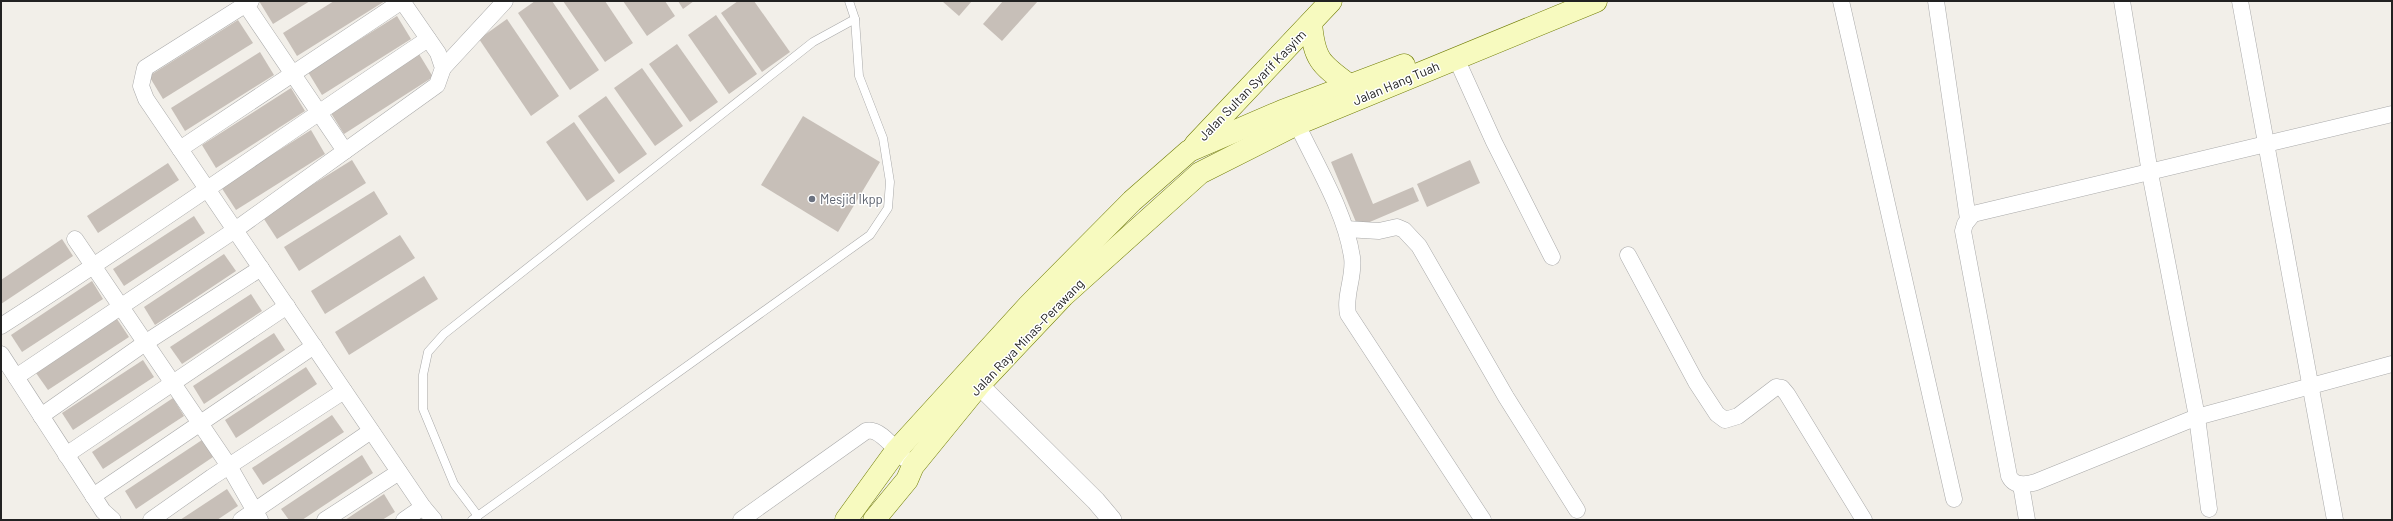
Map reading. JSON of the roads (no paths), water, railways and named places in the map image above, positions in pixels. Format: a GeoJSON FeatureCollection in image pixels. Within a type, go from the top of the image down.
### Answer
{"type":"FeatureCollection","features":[{"type":"Feature","properties":{"kind":"main road","name":"Jalan Sultan Syarif Kasyim"},"geometry":{"type":"LineString","coordinates":[[1200,173],[1189,151],[1311,23],[1330,1]]}},
{"type":"Feature","properties":{"kind":"main road","name":"Jalan Hang Tuah"},"geometry":{"type":"LineString","coordinates":[[1189,151],[1349,85],[1468,42],[1559,1]]}},
{"type":"Feature","properties":{"kind":"main road","name":"Jalan Hang Tuah"},"geometry":{"type":"LineString","coordinates":[[1200,173],[1297,124],[1596,1]]}},
{"type":"Feature","properties":{"kind":"main road"},"geometry":{"type":"LineString","coordinates":[[1311,23],[1313,41],[1323,66],[1349,85]]}},
{"type":"Feature","properties":{"kind":"main road","name":"Jalan Raya Minas-Perawang"},"geometry":{"type":"LineString","coordinates":[[846,520],[896,451],[1029,305],[1132,201],[1189,151]]}},
{"type":"Feature","properties":{"kind":"main road","name":"Jalan Raya Minas-Perawang"},"geometry":{"type":"LineString","coordinates":[[875,520],[907,480],[913,466],[979,385],[1064,296],[1200,173]]}},
{"type":"Feature","properties":{"kind":"street"},"geometry":{"type":"LineString","coordinates":[[180,149],[402,1],[438,53],[443,68]]}},
{"type":"Feature","properties":{"kind":"street"},"geometry":{"type":"LineString","coordinates":[[16,376],[236,230],[437,84],[443,68],[505,1]]}},
{"type":"Feature","properties":{"kind":"street"},"geometry":{"type":"LineString","coordinates":[[1841,1],[1954,499]]}},
{"type":"Feature","properties":{"kind":"street"},"geometry":{"type":"LineString","coordinates":[[1936,1],[1968,219]]}},
{"type":"Feature","properties":{"kind":"street"},"geometry":{"type":"LineString","coordinates":[[2122,1],[2150,173],[2197,417],[2210,509]]}},
{"type":"Feature","properties":{"kind":"street"},"geometry":{"type":"LineString","coordinates":[[2240,1],[2335,520]]}},
{"type":"Feature","properties":{"kind":"street"},"geometry":{"type":"LineString","coordinates":[[345,151],[292,73],[249,3],[146,68],[141,86],[146,99],[399,472],[423,507],[434,520]]}},
{"type":"Feature","properties":{"kind":"street"},"geometry":{"type":"LineString","coordinates":[[1,326],[94,267],[428,39]]}},
{"type":"Feature","properties":{"kind":"street"},"geometry":{"type":"LineString","coordinates":[[1456,58],[1494,142],[1552,257]]}},
{"type":"Feature","properties":{"kind":"street"},"geometry":{"type":"LineString","coordinates":[[2392,114],[2150,173],[1973,214],[1968,219],[1963,231],[2009,476],[2011,480],[2021,485],[2036,482],[2197,417],[2392,364]]}},
{"type":"Feature","properties":{"kind":"street"},"geometry":{"type":"LineString","coordinates":[[1297,124],[1346,229],[1352,264],[1347,304],[1348,314],[1483,520]]}},
{"type":"Feature","properties":{"kind":"street"},"geometry":{"type":"LineString","coordinates":[[1346,229],[1379,231],[1397,227],[1404,230],[1419,246],[1506,397],[1577,510]]}},
{"type":"Feature","properties":{"kind":"street"},"geometry":{"type":"LineString","coordinates":[[75,239],[229,466],[257,515]]}},
{"type":"Feature","properties":{"kind":"street"},"geometry":{"type":"LineString","coordinates":[[1628,255],[1696,382],[1717,414],[1725,420],[1734,418],[1776,387],[1782,388],[1796,407],[1864,520]]}},
{"type":"Feature","properties":{"kind":"street"},"geometry":{"type":"LineString","coordinates":[[41,416],[145,343],[261,268]]}},
{"type":"Feature","properties":{"kind":"street"},"geometry":{"type":"LineString","coordinates":[[66,455],[172,382],[287,306]]}},
{"type":"Feature","properties":{"kind":"street"},"geometry":{"type":"LineString","coordinates":[[93,496],[314,346]]}},
{"type":"Feature","properties":{"kind":"street"},"geometry":{"type":"LineString","coordinates":[[1,354],[103,511],[113,520]]}},
{"type":"Feature","properties":{"kind":"street"},"geometry":{"type":"LineString","coordinates":[[979,385],[1096,501],[1112,520]]}},
{"type":"Feature","properties":{"kind":"street"},"geometry":{"type":"LineString","coordinates":[[151,520],[229,466],[344,391]]}},
{"type":"Feature","properties":{"kind":"street"},"geometry":{"type":"LineString","coordinates":[[741,520],[866,431],[873,430],[879,433],[913,466]]}},
{"type":"Feature","properties":{"kind":"street"},"geometry":{"type":"LineString","coordinates":[[241,520],[257,515],[371,431]]}},
{"type":"Feature","properties":{"kind":"street"},"geometry":{"type":"LineString","coordinates":[[325,520],[399,472]]}},
{"type":"Feature","properties":{"kind":"street"},"geometry":{"type":"LineString","coordinates":[[2021,485],[2027,520]]}},
{"type":"Feature","properties":{"kind":"street"},"geometry":{"type":"LineString","coordinates":[[404,520],[423,507]]}},
{"type":"Feature","properties":{"kind":"lane"},"geometry":{"type":"LineString","coordinates":[[848,1],[855,19],[859,76],[883,138],[890,182],[888,208],[870,236],[475,518],[454,484],[423,409],[423,375],[428,352],[444,334],[813,42],[855,19]]}},
{"type":"Feature","properties":{"kind":"place","name":"Mesjid Ikpp"},"geometry":{"type":"Point","coordinates":[812,199]}}]}
